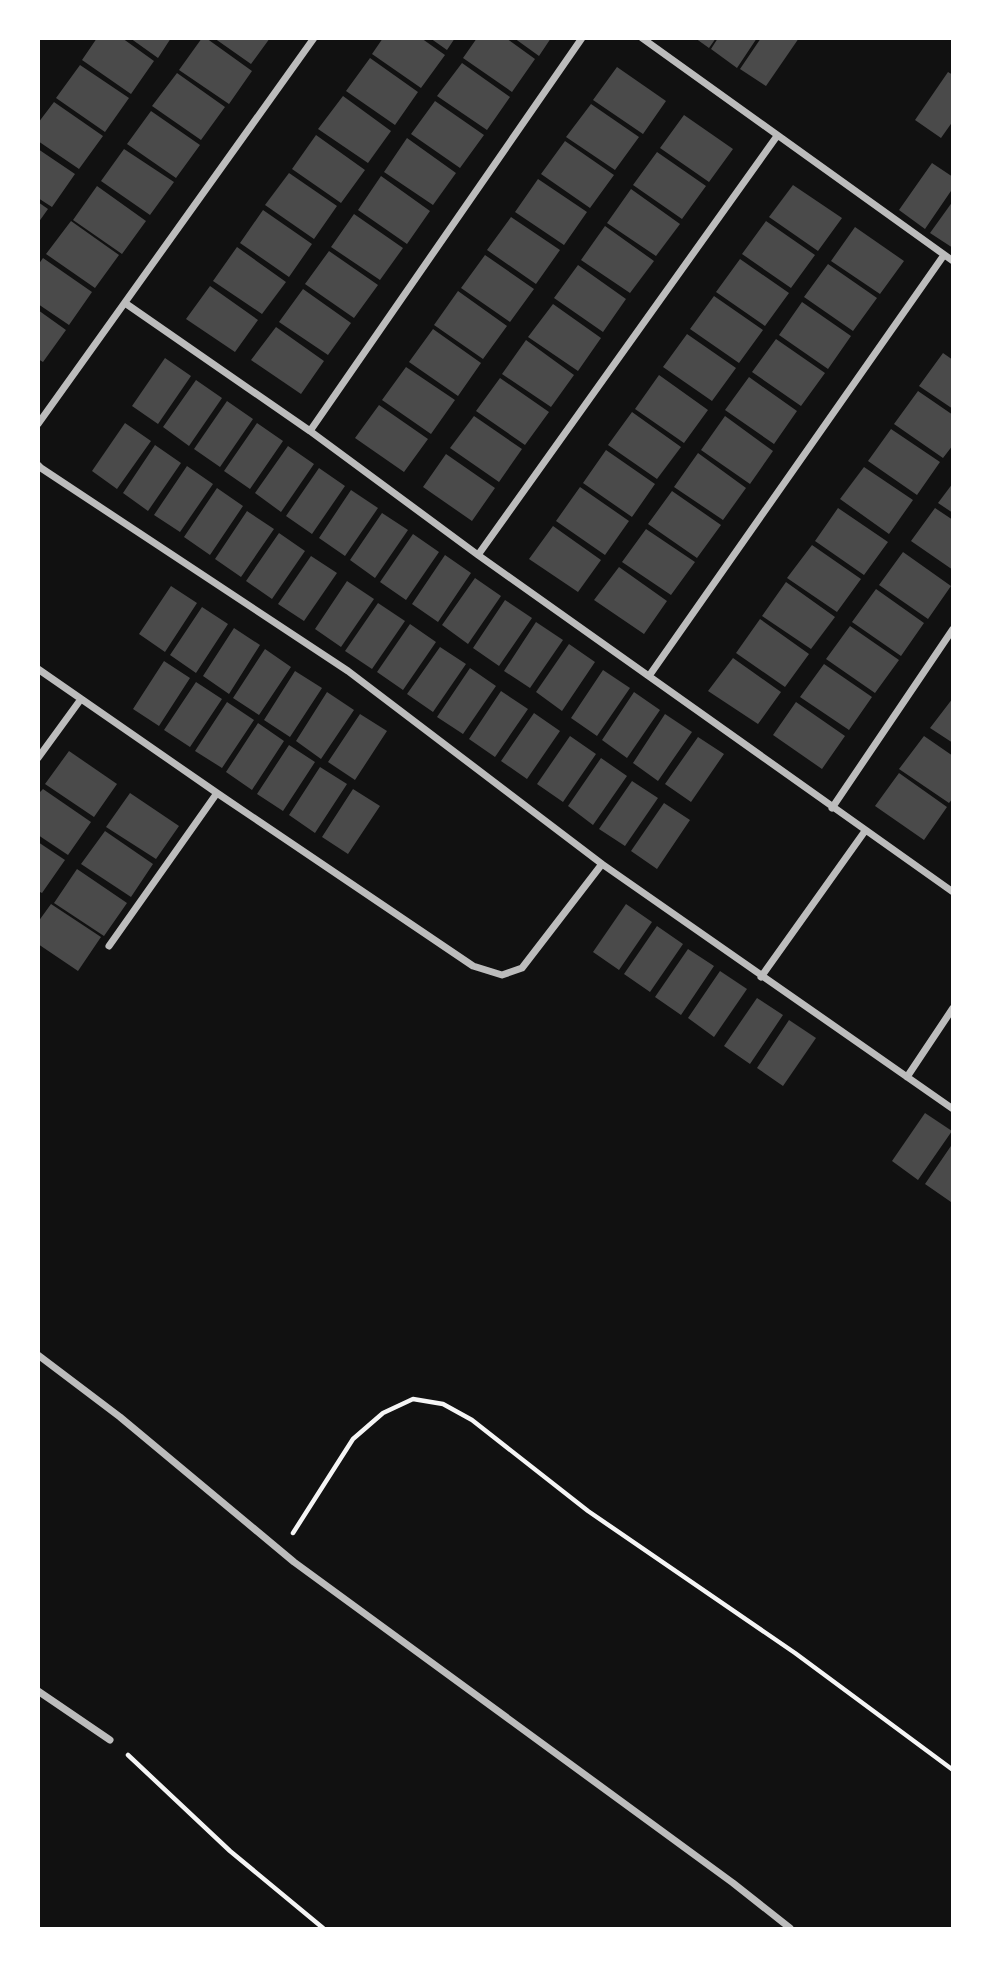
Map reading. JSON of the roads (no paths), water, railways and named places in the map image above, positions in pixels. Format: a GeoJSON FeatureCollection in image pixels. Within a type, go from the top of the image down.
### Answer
{"type":"FeatureCollection","features":[{"type":"Feature","properties":{"kind":"street"},"geometry":{"type":"LineString","coordinates":[[38,424],[314,38]]}},
{"type":"Feature","properties":{"kind":"street"},"geometry":{"type":"LineString","coordinates":[[310,431],[582,38]]}},
{"type":"Feature","properties":{"kind":"street"},"geometry":{"type":"LineString","coordinates":[[642,38],[953,261]]}},
{"type":"Feature","properties":{"kind":"street"},"geometry":{"type":"LineString","coordinates":[[478,555],[777,136]]}},
{"type":"Feature","properties":{"kind":"street"},"geometry":{"type":"LineString","coordinates":[[649,676],[944,255]]}},
{"type":"Feature","properties":{"kind":"street"},"geometry":{"type":"LineString","coordinates":[[125,303],[310,431],[478,555],[953,892]]}},
{"type":"Feature","properties":{"kind":"street"},"geometry":{"type":"LineString","coordinates":[[38,465],[348,671],[602,864],[953,1109]]}},
{"type":"Feature","properties":{"kind":"street"},"geometry":{"type":"LineString","coordinates":[[832,808],[953,629]]}},
{"type":"Feature","properties":{"kind":"street"},"geometry":{"type":"LineString","coordinates":[[38,669],[473,966],[502,975],[522,968],[602,864]]}},
{"type":"Feature","properties":{"kind":"street"},"geometry":{"type":"LineString","coordinates":[[38,758],[81,699]]}},
{"type":"Feature","properties":{"kind":"street"},"geometry":{"type":"LineString","coordinates":[[109,946],[217,793]]}},
{"type":"Feature","properties":{"kind":"street"},"geometry":{"type":"LineString","coordinates":[[761,977],[865,831]]}},
{"type":"Feature","properties":{"kind":"street"},"geometry":{"type":"LineString","coordinates":[[907,1077],[953,1008]]}},
{"type":"Feature","properties":{"kind":"street"},"geometry":{"type":"LineString","coordinates":[[38,1355],[131,1426],[281,1551],[733,1883],[790,1928]]}},
{"type":"Feature","properties":{"kind":"street"},"geometry":{"type":"LineString","coordinates":[[38,1691],[110,1740]]}}]}
